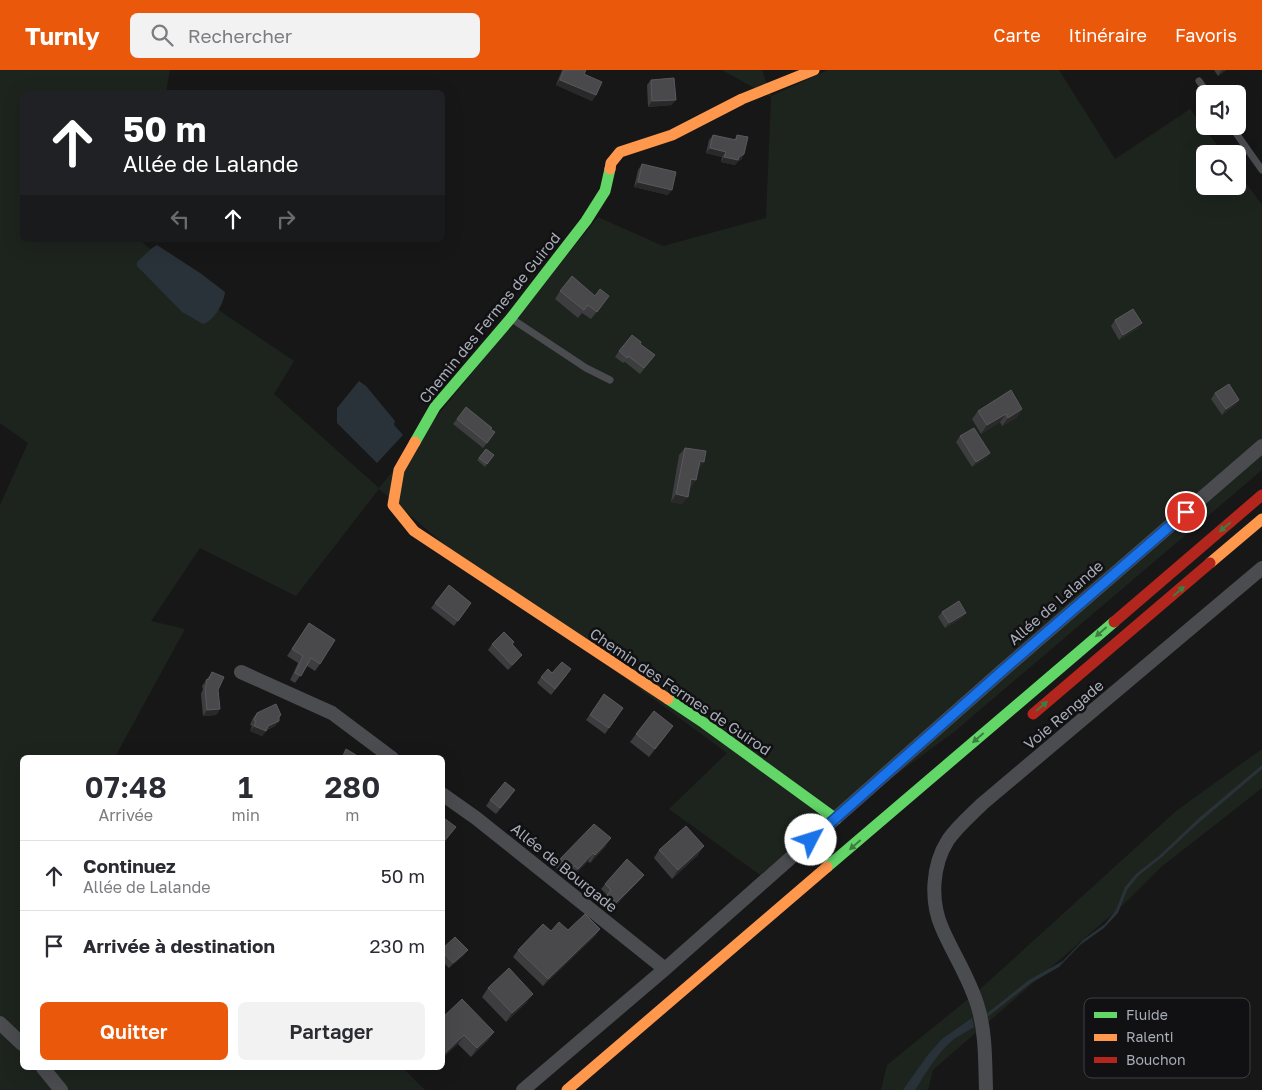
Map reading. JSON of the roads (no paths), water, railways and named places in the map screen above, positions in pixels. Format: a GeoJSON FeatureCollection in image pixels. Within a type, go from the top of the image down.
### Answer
{"type":"FeatureCollection","features":[{"type":"Feature","properties":{"kind":"main road","name":"Chemin des Fermes de Guirod"},"geometry":{"type":"LineString","coordinates":[[814,70],[742,99],[672,135],[620,152],[611,163],[605,191],[586,221],[511,318],[435,408],[400,470],[393,505],[414,531],[704,723],[836,819]]}},
{"type":"Feature","properties":{"kind":"main road"},"geometry":{"type":"LineString","coordinates":[[567,1090],[1262,495]]}},
{"type":"Feature","properties":{"kind":"main road"},"geometry":{"type":"LineString","coordinates":[[1021,724],[1262,519]]}},
{"type":"Feature","properties":{"kind":"street","name":"Allée de Lalande"},"geometry":{"type":"LineString","coordinates":[[523,1090],[665,969],[1002,671],[1262,446]]}},
{"type":"Feature","properties":{"kind":"street","name":"Voie Rengade"},"geometry":{"type":"LineString","coordinates":[[986,1090],[982,1024],[978,1006],[936,914],[934,889],[938,861],[954,833],[982,804],[1262,568]]}},
{"type":"Feature","properties":{"kind":"street"},"geometry":{"type":"LineString","coordinates":[[241,672],[332,713],[388,755]]}},
{"type":"Feature","properties":{"kind":"street","name":"Allée de Bourgade"},"geometry":{"type":"LineString","coordinates":[[445,796],[476,818],[665,969]]}},
{"type":"Feature","properties":{"kind":"street"},"geometry":{"type":"LineString","coordinates":[[0,1023],[20,1042]]}},
{"type":"Feature","properties":{"kind":"street"},"geometry":{"type":"LineString","coordinates":[[45,1070],[61,1090]]}},
{"type":"Feature","properties":{"kind":"lane"},"geometry":{"type":"LineString","coordinates":[[1199,81],[1202,85]]}},
{"type":"Feature","properties":{"kind":"lane"},"geometry":{"type":"LineString","coordinates":[[1237,135],[1262,170]]}},
{"type":"Feature","properties":{"kind":"lane"},"geometry":{"type":"LineString","coordinates":[[511,318],[586,368],[610,380]]}}]}
